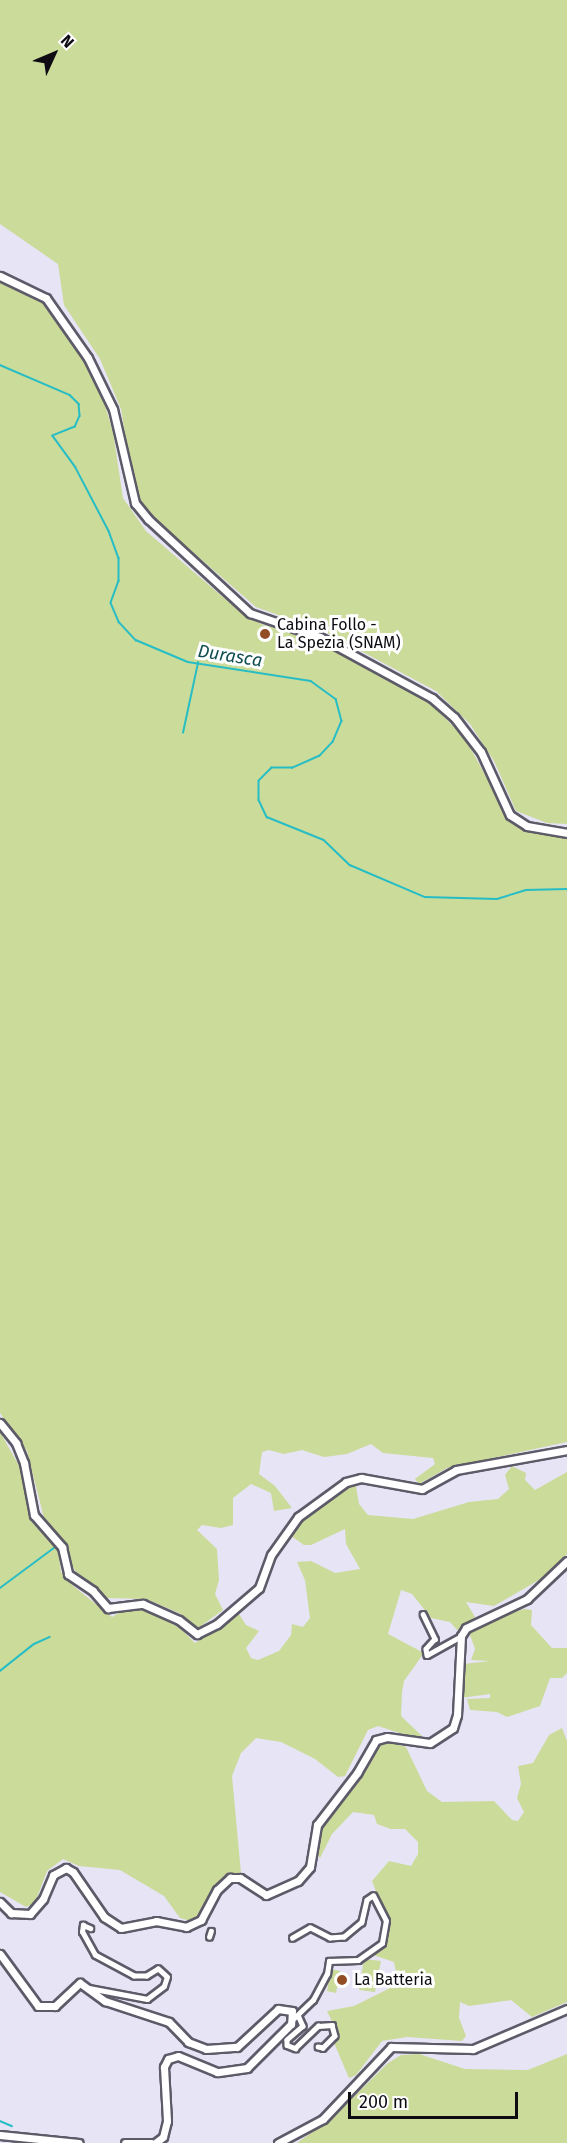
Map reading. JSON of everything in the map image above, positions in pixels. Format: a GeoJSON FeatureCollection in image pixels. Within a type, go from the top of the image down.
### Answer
{"type":"FeatureCollection","features":[{"type":"Feature","properties":{"kind":"street"},"geometry":{"type":"LineString","coordinates":[[0,276],[51,303],[88,358],[113,409],[135,503],[148,519],[250,613],[314,634],[432,698],[454,717],[481,752],[510,815],[527,826],[567,833]]}},
{"type":"Feature","properties":{"kind":"street"},"geometry":{"type":"LineString","coordinates":[[0,1423],[16,1443],[24,1463],[34,1515],[62,1546],[68,1574],[93,1591],[108,1608],[143,1604],[179,1620],[197,1634],[217,1624],[259,1588],[271,1556],[298,1517],[346,1482],[361,1478],[422,1489],[456,1470],[567,1450]]}},
{"type":"Feature","properties":{"kind":"street"},"geometry":{"type":"LineString","coordinates":[[423,1614],[435,1639],[426,1649],[427,1655],[461,1636],[477,1620],[527,1599],[567,1561]]}},
{"type":"Feature","properties":{"kind":"street"},"geometry":{"type":"LineString","coordinates":[[0,1902],[11,1913],[30,1914],[43,1899],[53,1875],[66,1868],[73,1872],[104,1917],[121,1928],[156,1921],[186,1927],[201,1920],[217,1890],[230,1878],[240,1878],[266,1895],[298,1881],[310,1867],[317,1825],[357,1773],[376,1740],[387,1737],[429,1743],[453,1728],[457,1720],[461,1636]]}},
{"type":"Feature","properties":{"kind":"street"},"geometry":{"type":"LineString","coordinates":[[125,2143],[153,2143],[163,2137],[167,2121],[164,2067],[168,2059],[178,2056],[217,2072],[242,2070],[254,2064],[313,2000],[329,1961],[358,1960],[382,1943],[386,1921],[379,1903],[371,1896],[362,1922],[344,1937],[330,1938],[310,1928],[293,1938]]}},
{"type":"Feature","properties":{"kind":"street"},"geometry":{"type":"LineString","coordinates":[[0,1954],[38,2006],[55,2006],[77,1983],[89,1988],[147,1999],[164,1986],[167,1977],[158,1970],[147,1976],[134,1976],[95,1955],[82,1932],[83,1925],[90,1928]]}},
{"type":"Feature","properties":{"kind":"street"},"geometry":{"type":"LineString","coordinates":[[209,1937],[211,1931]]}},
{"type":"Feature","properties":{"kind":"street"},"geometry":{"type":"LineString","coordinates":[[89,1988],[105,2001],[170,2022],[192,2044],[216,2050],[243,2044],[280,2008],[292,2011],[303,2026],[287,2040],[287,2045],[295,2048],[318,2026],[332,2025],[335,2036],[323,2048],[318,2047]]}},
{"type":"Feature","properties":{"kind":"street"},"geometry":{"type":"LineString","coordinates":[[278,2143],[323,2119],[391,2047],[473,2049],[567,2009]]}},
{"type":"Feature","properties":{"kind":"street"},"geometry":{"type":"LineString","coordinates":[[0,2135],[79,2143]]}},
{"type":"Feature","properties":{"kind":"green space"},"geometry":{"type":"Polygon","coordinates":[[[0,0],[567,0],[567,824],[547,823],[516,811],[494,761],[470,724],[436,691],[327,633],[256,607],[143,509],[132,478],[121,409],[100,359],[64,305],[58,264],[0,224],[0,0]]]}},
{"type":"Feature","properties":{"kind":"green space"},"geometry":{"type":"Polygon","coordinates":[[[0,283],[39,298],[82,358],[101,392],[113,432],[123,498],[146,531],[238,610],[261,624],[311,639],[349,657],[431,703],[466,740],[512,824],[567,836],[567,1442],[447,1468],[419,1484],[415,1479],[435,1464],[433,1458],[383,1453],[371,1444],[347,1454],[324,1457],[302,1450],[284,1454],[269,1450],[262,1452],[259,1474],[275,1486],[292,1508],[274,1511],[271,1493],[251,1484],[233,1498],[233,1525],[221,1528],[202,1525],[197,1530],[217,1549],[219,1580],[215,1594],[223,1610],[198,1628],[179,1613],[146,1599],[106,1598],[79,1578],[71,1563],[68,1546],[44,1518],[27,1451],[0,1413],[0,283]]]}},
{"type":"Feature","properties":{"kind":"green space"},"geometry":{"type":"Polygon","coordinates":[[[0,1432],[22,1471],[30,1520],[58,1551],[61,1572],[72,1585],[112,1617],[129,1607],[143,1607],[181,1629],[195,1643],[224,1624],[237,1611],[246,1625],[259,1631],[246,1648],[251,1658],[258,1660],[279,1651],[291,1635],[292,1624],[303,1627],[310,1618],[305,1580],[297,1562],[311,1561],[335,1573],[360,1569],[346,1544],[345,1529],[311,1545],[304,1545],[291,1536],[307,1515],[355,1480],[359,1504],[368,1515],[413,1519],[469,1502],[498,1499],[509,1489],[505,1475],[512,1466],[526,1473],[525,1480],[535,1490],[567,1472],[567,1554],[544,1577],[494,1606],[466,1602],[475,1617],[458,1631],[450,1622],[431,1618],[412,1594],[401,1590],[388,1634],[424,1653],[404,1681],[401,1716],[422,1736],[415,1738],[378,1726],[368,1730],[345,1776],[338,1777],[315,1759],[281,1742],[256,1738],[241,1753],[232,1776],[241,1873],[225,1876],[209,1894],[197,1917],[191,1921],[180,1918],[164,1896],[120,1870],[79,1866],[63,1859],[47,1871],[35,1903],[26,1907],[0,1892],[0,1432]]]}},
{"type":"Feature","properties":{"kind":"green space"},"geometry":{"type":"Polygon","coordinates":[[[524,1609],[532,1610],[531,1625],[552,1648],[567,1648],[567,1673],[562,1678],[550,1678],[540,1706],[507,1717],[497,1712],[470,1710],[467,1699],[490,1698],[490,1694],[461,1698],[463,1664],[490,1661],[471,1660],[475,1649],[469,1632],[477,1624],[524,1609]]]}},
{"type":"Feature","properties":{"kind":"green space"},"geometry":{"type":"Polygon","coordinates":[[[562,1728],[567,1741],[567,2002],[532,2017],[511,2000],[469,2006],[460,2002],[459,2018],[466,2036],[462,2041],[407,2037],[382,2041],[356,2075],[349,2078],[334,2043],[335,2028],[327,2011],[354,2006],[392,1987],[396,1972],[394,1962],[373,1955],[385,1942],[389,1925],[372,1881],[389,1861],[411,1866],[418,1854],[418,1842],[405,1829],[391,1829],[377,1824],[374,1815],[353,1812],[332,1834],[320,1858],[313,1849],[325,1819],[367,1766],[373,1749],[385,1741],[406,1747],[427,1791],[442,1802],[494,1801],[512,1820],[518,1821],[524,1812],[517,1798],[521,1784],[518,1766],[533,1763],[549,1735],[562,1728]]]}},
{"type":"Feature","properties":{"kind":"green space"},"geometry":{"type":"Polygon","coordinates":[[[364,1959],[381,1961],[375,1992],[359,1990],[364,1959]]]}},
{"type":"Feature","properties":{"kind":"green space"},"geometry":{"type":"Polygon","coordinates":[[[331,1969],[340,1971],[336,1993],[327,1991],[331,1969]]]}},
{"type":"Feature","properties":{"kind":"green space"},"geometry":{"type":"Polygon","coordinates":[[[419,2054],[465,2069],[528,2070],[567,2054],[567,2143],[297,2143],[334,2116],[388,2063],[401,2055],[419,2054]]]}},
{"type":"Feature","properties":{"kind":"waterway","name":"Durasca"},"geometry":{"type":"LineString","coordinates":[[0,365],[70,395],[79,404],[80,416],[75,427],[53,436],[76,468],[109,531],[119,558],[119,581],[111,603],[119,622],[136,640],[188,662],[311,681],[336,699],[342,721],[333,742],[320,756],[293,768],[272,768],[259,781],[259,800],[267,817],[324,840],[350,865],[425,897],[497,899],[526,890],[567,889]]}},
{"type":"Feature","properties":{"kind":"waterway"},"geometry":{"type":"LineString","coordinates":[[183,733],[198,663]]}},
{"type":"Feature","properties":{"kind":"waterway"},"geometry":{"type":"LineString","coordinates":[[0,1588],[54,1548]]}},
{"type":"Feature","properties":{"kind":"waterway"},"geometry":{"type":"LineString","coordinates":[[0,1671],[34,1644],[50,1637]]}},
{"type":"Feature","properties":{"kind":"waterway"},"geometry":{"type":"LineString","coordinates":[[0,2121],[12,2126]]}},
{"type":"Feature","properties":{"kind":"place","name":"Cabina Follo - La Spezia (SNAM)"},"geometry":{"type":"Point","coordinates":[265,634]}},
{"type":"Feature","properties":{"kind":"place","name":"La Batteria"},"geometry":{"type":"Point","coordinates":[342,1980]}}]}
